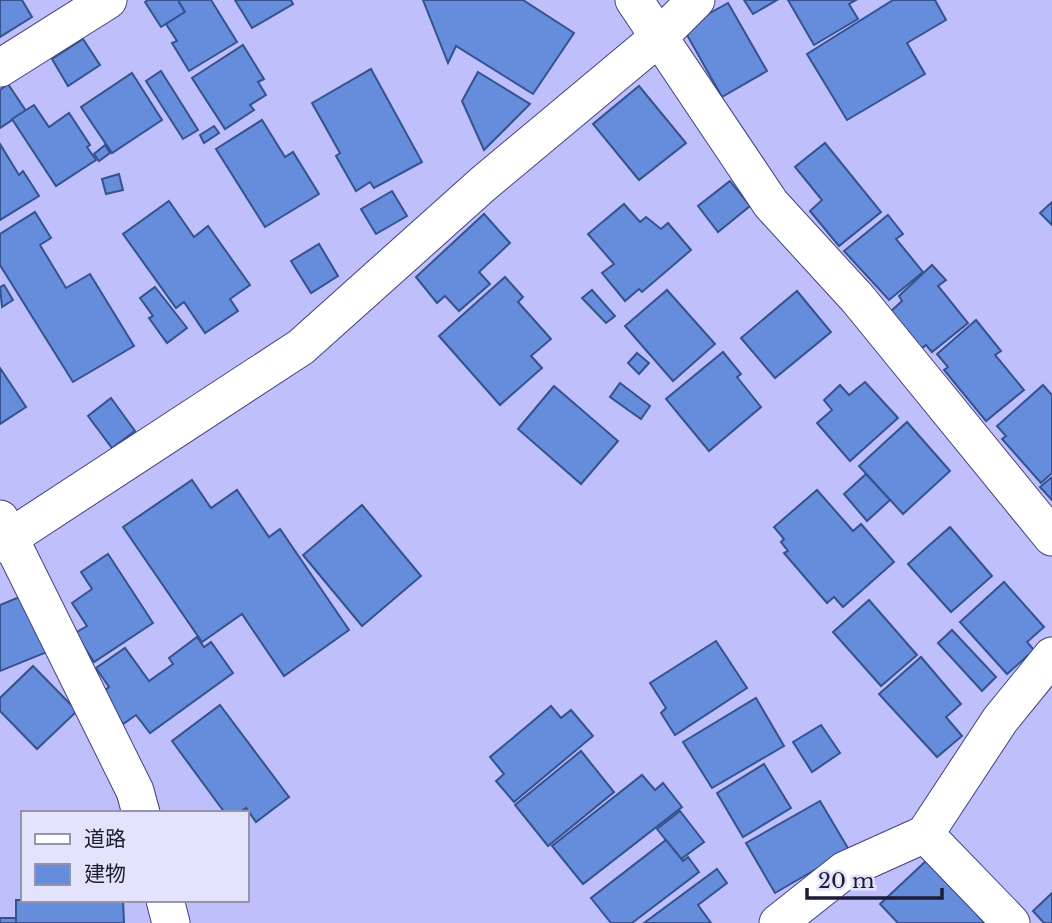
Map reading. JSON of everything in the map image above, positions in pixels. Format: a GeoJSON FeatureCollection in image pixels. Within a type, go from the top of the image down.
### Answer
{"type":"FeatureCollection","features":[{"type":"Feature","properties":{"kind":"street"},"geometry":{"type":"LineString","coordinates":[[0,68],[108,0]]}},
{"type":"Feature","properties":{"kind":"street"},"geometry":{"type":"LineString","coordinates":[[634,0],[771,204],[858,299],[1052,537]]}},
{"type":"Feature","properties":{"kind":"street"},"geometry":{"type":"LineString","coordinates":[[140,811],[135,791],[3,533],[301,346],[483,184],[659,37],[696,0]]}},
{"type":"Feature","properties":{"kind":"street"},"geometry":{"type":"LineString","coordinates":[[778,923],[845,870],[925,834],[1000,720],[1052,656]]}},
{"type":"Feature","properties":{"kind":"street"},"geometry":{"type":"LineString","coordinates":[[925,834],[1011,923]]}},
{"type":"Feature","properties":{"kind":"street"},"geometry":{"type":"LineString","coordinates":[[166,902],[171,923]]}},
{"type":"Feature","properties":{"kind":"building"},"geometry":{"type":"Polygon","coordinates":[[[0,0],[22,0],[32,17],[0,37],[0,0]]]}},
{"type":"Feature","properties":{"kind":"building"},"geometry":{"type":"Polygon","coordinates":[[[178,0],[185,12],[161,27],[145,2],[178,0]]]}},
{"type":"Feature","properties":{"kind":"building"},"geometry":{"type":"Polygon","coordinates":[[[178,0],[211,0],[237,42],[189,71],[172,43],[177,41],[166,24],[185,12],[178,0]]]}},
{"type":"Feature","properties":{"kind":"building"},"geometry":{"type":"Polygon","coordinates":[[[235,0],[291,0],[293,4],[252,28],[235,0]]]}},
{"type":"Feature","properties":{"kind":"building"},"geometry":{"type":"Polygon","coordinates":[[[423,0],[523,0],[574,33],[533,94],[456,46],[448,63],[423,0]]]}},
{"type":"Feature","properties":{"kind":"building"},"geometry":{"type":"Polygon","coordinates":[[[744,0],[777,0],[753,14],[744,0]]]}},
{"type":"Feature","properties":{"kind":"building"},"geometry":{"type":"Polygon","coordinates":[[[788,0],[856,0],[849,4],[858,19],[814,45],[788,0]]]}},
{"type":"Feature","properties":{"kind":"building"},"geometry":{"type":"Polygon","coordinates":[[[893,0],[935,0],[946,20],[907,43],[925,74],[847,120],[807,54],[893,0]]]}},
{"type":"Feature","properties":{"kind":"building"},"geometry":{"type":"Polygon","coordinates":[[[728,3],[767,71],[722,97],[683,28],[728,3]]]}},
{"type":"Feature","properties":{"kind":"building"},"geometry":{"type":"Polygon","coordinates":[[[83,39],[100,65],[68,86],[52,59],[83,39]]]}},
{"type":"Feature","properties":{"kind":"building"},"geometry":{"type":"Polygon","coordinates":[[[243,45],[264,79],[258,82],[266,95],[250,105],[254,110],[225,129],[192,78],[243,45]]]}},
{"type":"Feature","properties":{"kind":"building"},"geometry":{"type":"Polygon","coordinates":[[[371,69],[422,162],[374,188],[370,182],[356,191],[336,156],[340,153],[312,103],[371,69]]]}},
{"type":"Feature","properties":{"kind":"building"},"geometry":{"type":"Polygon","coordinates":[[[161,71],[198,130],[183,139],[146,81],[161,71]]]}},
{"type":"Feature","properties":{"kind":"building"},"geometry":{"type":"Polygon","coordinates":[[[478,72],[530,104],[484,150],[462,101],[478,72]]]}},
{"type":"Feature","properties":{"kind":"building"},"geometry":{"type":"Polygon","coordinates":[[[132,73],[162,120],[112,153],[81,107],[132,73]]]}},
{"type":"Feature","properties":{"kind":"building"},"geometry":{"type":"Polygon","coordinates":[[[8,84],[26,111],[0,128],[0,90],[8,84]]]}},
{"type":"Feature","properties":{"kind":"building"},"geometry":{"type":"Polygon","coordinates":[[[639,86],[686,143],[639,180],[593,124],[639,86]]]}},
{"type":"Feature","properties":{"kind":"building"},"geometry":{"type":"Polygon","coordinates":[[[34,105],[49,127],[69,113],[90,145],[87,147],[96,160],[56,186],[12,119],[34,105]]]}},
{"type":"Feature","properties":{"kind":"building"},"geometry":{"type":"Polygon","coordinates":[[[262,120],[285,157],[293,152],[319,194],[265,227],[216,149],[262,120]]]}},
{"type":"Feature","properties":{"kind":"building"},"geometry":{"type":"Polygon","coordinates":[[[214,126],[219,133],[204,143],[200,135],[214,126]]]}},
{"type":"Feature","properties":{"kind":"building"},"geometry":{"type":"Polygon","coordinates":[[[825,143],[881,212],[839,246],[810,211],[822,200],[795,167],[825,143]]]}},
{"type":"Feature","properties":{"kind":"building"},"geometry":{"type":"Polygon","coordinates":[[[0,144],[19,175],[23,171],[39,196],[0,220],[0,144]]]}},
{"type":"Feature","properties":{"kind":"building"},"geometry":{"type":"Polygon","coordinates":[[[105,145],[110,153],[99,161],[94,154],[105,145]]]}},
{"type":"Feature","properties":{"kind":"building"},"geometry":{"type":"Polygon","coordinates":[[[119,174],[123,190],[106,194],[102,179],[119,174]]]}},
{"type":"Feature","properties":{"kind":"building"},"geometry":{"type":"Polygon","coordinates":[[[730,181],[750,206],[718,232],[698,206],[730,181]]]}},
{"type":"Feature","properties":{"kind":"building"},"geometry":{"type":"Polygon","coordinates":[[[392,191],[407,216],[376,234],[361,209],[392,191]]]}},
{"type":"Feature","properties":{"kind":"building"},"geometry":{"type":"Polygon","coordinates":[[[169,201],[194,237],[208,226],[250,285],[230,299],[238,311],[205,333],[184,302],[176,308],[123,234],[169,201]]]}},
{"type":"Feature","properties":{"kind":"building"},"geometry":{"type":"Polygon","coordinates":[[[1052,202],[1052,225],[1040,213],[1052,202]]]}},
{"type":"Feature","properties":{"kind":"building"},"geometry":{"type":"Polygon","coordinates":[[[624,204],[640,222],[646,217],[661,229],[668,223],[691,250],[642,292],[639,289],[625,301],[602,273],[614,264],[588,234],[624,204]]]}},
{"type":"Feature","properties":{"kind":"building"},"geometry":{"type":"Polygon","coordinates":[[[35,212],[51,238],[40,245],[66,288],[90,274],[134,346],[73,382],[0,265],[0,234],[35,212]]]}},
{"type":"Feature","properties":{"kind":"building"},"geometry":{"type":"Polygon","coordinates":[[[484,214],[510,243],[479,272],[490,284],[459,311],[445,296],[437,303],[416,277],[484,214]]]}},
{"type":"Feature","properties":{"kind":"building"},"geometry":{"type":"Polygon","coordinates":[[[888,215],[903,234],[896,239],[923,272],[889,300],[844,251],[888,215]]]}},
{"type":"Feature","properties":{"kind":"building"},"geometry":{"type":"Polygon","coordinates":[[[319,244],[338,276],[311,293],[291,261],[319,244]]]}},
{"type":"Feature","properties":{"kind":"building"},"geometry":{"type":"Polygon","coordinates":[[[932,265],[946,280],[938,286],[968,323],[932,352],[926,345],[921,349],[890,312],[902,301],[899,296],[932,265]]]}},
{"type":"Feature","properties":{"kind":"building"},"geometry":{"type":"Polygon","coordinates":[[[505,277],[523,297],[518,302],[551,339],[531,356],[542,368],[500,405],[439,336],[505,277]]]}},
{"type":"Feature","properties":{"kind":"building"},"geometry":{"type":"Polygon","coordinates":[[[4,285],[13,300],[2,307],[0,287],[4,285]]]}},
{"type":"Feature","properties":{"kind":"building"},"geometry":{"type":"Polygon","coordinates":[[[155,287],[187,328],[167,343],[149,318],[153,316],[140,298],[155,287]]]}},
{"type":"Feature","properties":{"kind":"building"},"geometry":{"type":"Polygon","coordinates":[[[592,290],[615,316],[606,323],[582,298],[592,290]]]}},
{"type":"Feature","properties":{"kind":"building"},"geometry":{"type":"Polygon","coordinates":[[[667,290],[715,344],[673,381],[625,326],[667,290]]]}},
{"type":"Feature","properties":{"kind":"building"},"geometry":{"type":"Polygon","coordinates":[[[797,291],[831,332],[775,378],[741,338],[797,291]]]}},
{"type":"Feature","properties":{"kind":"building"},"geometry":{"type":"Polygon","coordinates":[[[976,320],[1001,351],[995,355],[1024,390],[986,421],[944,370],[948,367],[937,354],[976,320]]]}},
{"type":"Feature","properties":{"kind":"building"},"geometry":{"type":"Polygon","coordinates":[[[723,352],[741,374],[737,377],[761,407],[709,451],[666,399],[723,352]]]}},
{"type":"Feature","properties":{"kind":"building"},"geometry":{"type":"Polygon","coordinates":[[[637,353],[649,363],[639,374],[628,363],[637,353]]]}},
{"type":"Feature","properties":{"kind":"building"},"geometry":{"type":"Polygon","coordinates":[[[0,368],[26,407],[0,424],[0,368]]]}},
{"type":"Feature","properties":{"kind":"building"},"geometry":{"type":"Polygon","coordinates":[[[865,382],[898,418],[850,461],[817,423],[832,410],[824,400],[840,385],[849,395],[865,382]]]}},
{"type":"Feature","properties":{"kind":"building"},"geometry":{"type":"Polygon","coordinates":[[[620,383],[650,406],[641,419],[610,397],[620,383]]]}},
{"type":"Feature","properties":{"kind":"building"},"geometry":{"type":"Polygon","coordinates":[[[1043,385],[1052,395],[1052,473],[1041,483],[1002,439],[1006,436],[997,426],[1043,385]]]}},
{"type":"Feature","properties":{"kind":"building"},"geometry":{"type":"Polygon","coordinates":[[[554,386],[618,441],[581,484],[518,429],[554,386]]]}},
{"type":"Feature","properties":{"kind":"building"},"geometry":{"type":"Polygon","coordinates":[[[111,398],[135,431],[112,448],[88,416],[111,398]]]}},
{"type":"Feature","properties":{"kind":"building"},"geometry":{"type":"Polygon","coordinates":[[[907,422],[950,471],[903,514],[859,466],[907,422]]]}},
{"type":"Feature","properties":{"kind":"building"},"geometry":{"type":"Polygon","coordinates":[[[866,474],[890,500],[867,521],[844,494],[866,474]]]}},
{"type":"Feature","properties":{"kind":"building"},"geometry":{"type":"Polygon","coordinates":[[[1052,477],[1052,500],[1040,487],[1052,477]]]}},
{"type":"Feature","properties":{"kind":"building"},"geometry":{"type":"Polygon","coordinates":[[[192,480],[211,508],[237,490],[269,537],[280,529],[349,630],[284,676],[242,614],[202,642],[123,527],[192,480]]]}},
{"type":"Feature","properties":{"kind":"building"},"geometry":{"type":"Polygon","coordinates":[[[817,490],[853,531],[861,524],[894,562],[843,607],[834,597],[827,603],[784,553],[788,551],[781,542],[784,539],[774,527],[817,490]]]}},
{"type":"Feature","properties":{"kind":"building"},"geometry":{"type":"Polygon","coordinates":[[[362,505],[421,576],[362,626],[303,555],[362,505]]]}},
{"type":"Feature","properties":{"kind":"building"},"geometry":{"type":"Polygon","coordinates":[[[950,527],[992,576],[951,612],[908,564],[950,527]]]}},
{"type":"Feature","properties":{"kind":"building"},"geometry":{"type":"Polygon","coordinates":[[[108,554],[153,623],[94,662],[75,633],[87,626],[72,603],[92,589],[81,572],[108,554]]]}},
{"type":"Feature","properties":{"kind":"building"},"geometry":{"type":"Polygon","coordinates":[[[1004,582],[1044,627],[1027,642],[1034,650],[1007,674],[960,622],[1004,582]]]}},
{"type":"Feature","properties":{"kind":"building"},"geometry":{"type":"Polygon","coordinates":[[[29,593],[47,652],[0,671],[0,605],[29,593]]]}},
{"type":"Feature","properties":{"kind":"building"},"geometry":{"type":"Polygon","coordinates":[[[869,600],[917,655],[881,686],[833,632],[869,600]]]}},
{"type":"Feature","properties":{"kind":"building"},"geometry":{"type":"Polygon","coordinates":[[[952,630],[996,677],[982,691],[938,643],[952,630]]]}},
{"type":"Feature","properties":{"kind":"building"},"geometry":{"type":"Polygon","coordinates":[[[197,637],[204,647],[211,642],[233,673],[150,733],[136,715],[123,724],[101,693],[109,687],[96,668],[125,648],[149,681],[173,664],[169,658],[197,637]]]}},
{"type":"Feature","properties":{"kind":"building"},"geometry":{"type":"Polygon","coordinates":[[[716,641],[747,688],[675,735],[661,713],[666,708],[650,683],[716,641]]]}},
{"type":"Feature","properties":{"kind":"building"},"geometry":{"type":"Polygon","coordinates":[[[921,657],[961,704],[946,717],[962,736],[937,757],[879,694],[921,657]]]}},
{"type":"Feature","properties":{"kind":"building"},"geometry":{"type":"Polygon","coordinates":[[[33,666],[77,711],[37,749],[0,711],[0,698],[33,666]]]}},
{"type":"Feature","properties":{"kind":"building"},"geometry":{"type":"Polygon","coordinates":[[[756,698],[784,746],[712,788],[683,742],[756,698]]]}},
{"type":"Feature","properties":{"kind":"building"},"geometry":{"type":"Polygon","coordinates":[[[220,705],[289,797],[256,822],[246,808],[242,811],[224,811],[172,741],[220,705]]]}},
{"type":"Feature","properties":{"kind":"building"},"geometry":{"type":"Polygon","coordinates":[[[551,706],[561,718],[571,710],[593,736],[514,802],[496,781],[504,774],[490,757],[551,706]]]}},
{"type":"Feature","properties":{"kind":"building"},"geometry":{"type":"Polygon","coordinates":[[[821,725],[840,753],[812,772],[793,742],[821,725]]]}},
{"type":"Feature","properties":{"kind":"building"},"geometry":{"type":"Polygon","coordinates":[[[581,751],[614,792],[548,846],[515,805],[581,751]]]}},
{"type":"Feature","properties":{"kind":"building"},"geometry":{"type":"Polygon","coordinates":[[[764,764],[791,808],[743,837],[717,793],[764,764]]]}},
{"type":"Feature","properties":{"kind":"building"},"geometry":{"type":"Polygon","coordinates":[[[642,775],[655,790],[663,783],[682,807],[583,884],[552,846],[642,775]]]}},
{"type":"Feature","properties":{"kind":"building"},"geometry":{"type":"Polygon","coordinates":[[[820,801],[849,850],[775,893],[746,843],[820,801]]]}},
{"type":"Feature","properties":{"kind":"building"},"geometry":{"type":"Polygon","coordinates":[[[680,811],[704,842],[681,859],[657,829],[680,811]]]}},
{"type":"Feature","properties":{"kind":"building"},"geometry":{"type":"Polygon","coordinates":[[[666,840],[683,861],[688,857],[699,872],[632,923],[611,923],[591,898],[666,840]]]}},
{"type":"Feature","properties":{"kind":"building"},"geometry":{"type":"Polygon","coordinates":[[[927,860],[985,923],[898,923],[880,904],[927,860]]]}},
{"type":"Feature","properties":{"kind":"building"},"geometry":{"type":"Polygon","coordinates":[[[717,869],[727,883],[698,905],[711,923],[644,923],[717,869]]]}},
{"type":"Feature","properties":{"kind":"building"},"geometry":{"type":"Polygon","coordinates":[[[1052,893],[1052,923],[1044,923],[1033,911],[1052,893]]]}},
{"type":"Feature","properties":{"kind":"building"},"geometry":{"type":"Polygon","coordinates":[[[16,900],[123,902],[124,923],[16,923],[16,900]]]}},
{"type":"Feature","properties":{"kind":"building"},"geometry":{"type":"Polygon","coordinates":[[[0,918],[16,918],[16,923],[0,923],[0,918]]]}}]}
